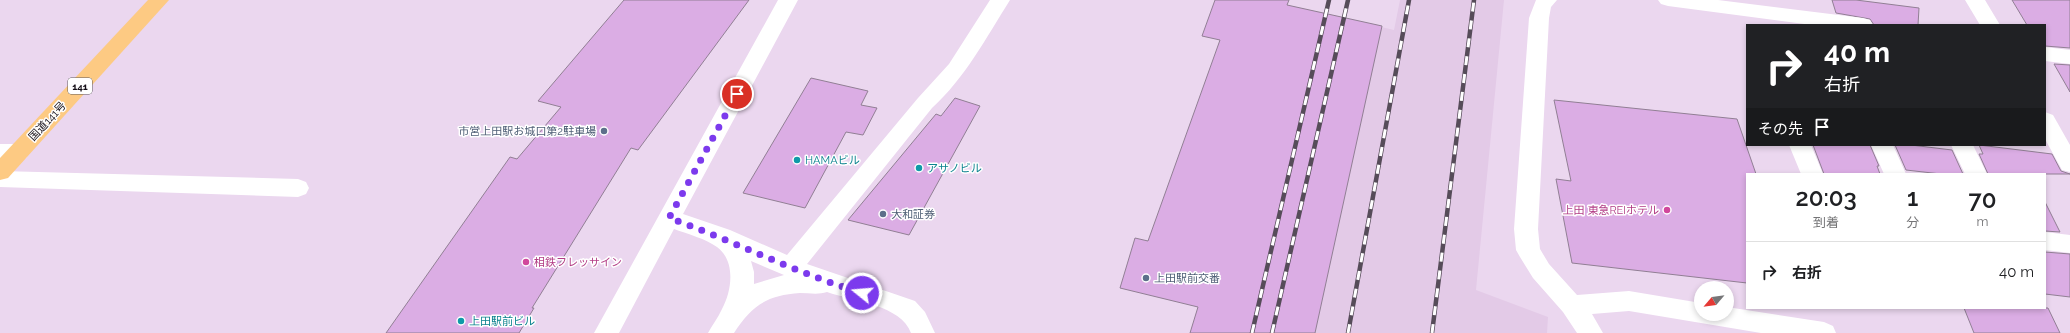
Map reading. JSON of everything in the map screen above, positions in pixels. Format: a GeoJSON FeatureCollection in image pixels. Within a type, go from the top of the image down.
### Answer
{"type":"FeatureCollection","features":[{"type":"Feature","properties":{"kind":"highway","name":"国道141号"},"geometry":{"type":"LineString","coordinates":[[0,172],[9,152],[159,0]]}},
{"type":"Feature","properties":{"kind":"street"},"geometry":{"type":"LineString","coordinates":[[606,333],[788,0]]}},
{"type":"Feature","properties":{"kind":"street"},"geometry":{"type":"LineString","coordinates":[[791,267],[925,103],[935,95],[1000,0]]}},
{"type":"Feature","properties":{"kind":"street"},"geometry":{"type":"LineString","coordinates":[[1547,0],[1542,5],[1539,18],[1526,228],[1528,250],[1541,271],[1572,306],[1591,333]]}},
{"type":"Feature","properties":{"kind":"street"},"geometry":{"type":"LineString","coordinates":[[1668,0],[1751,18],[1851,24]]}},
{"type":"Feature","properties":{"kind":"street"},"geometry":{"type":"LineString","coordinates":[[1975,0],[1989,24]]}},
{"type":"Feature","properties":{"kind":"street"},"geometry":{"type":"LineString","coordinates":[[2046,54],[2070,57]]}},
{"type":"Feature","properties":{"kind":"street"},"geometry":{"type":"LineString","coordinates":[[2046,122],[2070,164]]}},
{"type":"Feature","properties":{"kind":"street"},"geometry":{"type":"LineString","coordinates":[[1800,146],[1812,173]]}},
{"type":"Feature","properties":{"kind":"street"},"geometry":{"type":"LineString","coordinates":[[1882,146],[1895,173]]}},
{"type":"Feature","properties":{"kind":"street"},"geometry":{"type":"LineString","coordinates":[[1962,146],[1976,173]]}},
{"type":"Feature","properties":{"kind":"street"},"geometry":{"type":"LineString","coordinates":[[0,179],[298,188]]}},
{"type":"Feature","properties":{"kind":"street"},"geometry":{"type":"LineString","coordinates":[[669,218],[717,235],[834,285],[890,301],[908,309],[916,317],[923,333]]}},
{"type":"Feature","properties":{"kind":"street"},"geometry":{"type":"LineString","coordinates":[[717,235],[732,249],[742,270],[741,298],[728,327]]}},
{"type":"Feature","properties":{"kind":"street"},"geometry":{"type":"LineString","coordinates":[[2046,241],[2070,244]]}},
{"type":"Feature","properties":{"kind":"street"},"geometry":{"type":"LineString","coordinates":[[728,327],[751,296],[775,288],[804,283],[834,285]]}},
{"type":"Feature","properties":{"kind":"street"},"geometry":{"type":"LineString","coordinates":[[1572,306],[1629,301],[1694,312]]}},
{"type":"Feature","properties":{"kind":"street"},"geometry":{"type":"LineString","coordinates":[[1734,320],[1774,329],[1824,333]]}},
{"type":"Feature","properties":{"kind":"shaded area"},"geometry":{"type":"Polygon","coordinates":[[[1400,0],[1504,0],[1476,290],[1548,317],[1547,333],[1190,333],[1206,279],[1300,8],[1394,30],[1400,0]]]}},
{"type":"Feature","properties":{"kind":"building"},"geometry":{"type":"Polygon","coordinates":[[[624,0],[749,0],[638,150],[631,148],[532,308],[534,308],[519,333],[386,333],[510,157],[517,159],[561,107],[538,101],[624,0]]]}},
{"type":"Feature","properties":{"kind":"building"},"geometry":{"type":"Polygon","coordinates":[[[1215,0],[1289,0],[1287,5],[1382,26],[1315,333],[1190,333],[1198,307],[1120,288],[1135,238],[1148,241],[1220,40],[1202,36],[1215,0]]]}},
{"type":"Feature","properties":{"kind":"building"},"geometry":{"type":"Polygon","coordinates":[[[1832,0],[1856,0],[1919,8],[1918,24],[1873,24],[1870,19],[1836,13],[1832,0]]]}},
{"type":"Feature","properties":{"kind":"building"},"geometry":{"type":"Polygon","coordinates":[[[2012,0],[2070,0],[2070,48],[2046,46],[2046,24],[2026,24],[2012,0]]]}},
{"type":"Feature","properties":{"kind":"building"},"geometry":{"type":"Polygon","coordinates":[[[2054,64],[2070,65],[2070,92],[2054,64]]]}},
{"type":"Feature","properties":{"kind":"building","name":"HAMAビル"},"geometry":{"type":"Polygon","coordinates":[[[811,78],[868,91],[861,105],[877,108],[863,135],[846,132],[805,208],[743,193],[811,78]]]}},
{"type":"Feature","properties":{"kind":"building","name":"アサノビル"},"geometry":{"type":"Polygon","coordinates":[[[955,98],[980,106],[909,235],[848,220],[936,114],[941,116],[955,98]]]}},
{"type":"Feature","properties":{"kind":"building"},"geometry":{"type":"Polygon","coordinates":[[[1554,100],[1737,119],[1756,173],[1746,173],[1746,283],[1572,263],[1556,179],[1571,181],[1554,100]]]}},
{"type":"Feature","properties":{"kind":"building"},"geometry":{"type":"Polygon","coordinates":[[[1813,146],[1870,146],[1879,166],[1877,166],[1880,173],[1824,173],[1813,146]]]}},
{"type":"Feature","properties":{"kind":"building"},"geometry":{"type":"Polygon","coordinates":[[[1895,146],[1919,146],[1952,150],[1963,173],[1932,173],[1906,170],[1895,146]]]}},
{"type":"Feature","properties":{"kind":"building"},"geometry":{"type":"Polygon","coordinates":[[[1979,146],[2052,154],[2061,171],[2070,174],[1988,173],[1979,154],[1983,154],[1979,146]]]}},
{"type":"Feature","properties":{"kind":"building"},"geometry":{"type":"Polygon","coordinates":[[[2046,204],[2060,232],[2046,231],[2046,204]]]}},
{"type":"Feature","properties":{"kind":"building"},"geometry":{"type":"Polygon","coordinates":[[[2046,252],[2070,254],[2070,297],[2046,294],[2046,252]]]}},
{"type":"Feature","properties":{"kind":"building"},"geometry":{"type":"Polygon","coordinates":[[[2048,308],[2060,333],[1974,333],[1964,309],[2048,308]]]}},
{"type":"Feature","properties":{"kind":"railway"},"geometry":{"type":"LineString","coordinates":[[1252,333],[1329,0]]}},
{"type":"Feature","properties":{"kind":"railway"},"geometry":{"type":"LineString","coordinates":[[1272,333],[1348,0]]}},
{"type":"Feature","properties":{"kind":"railway"},"geometry":{"type":"LineString","coordinates":[[1348,333],[1409,0]]}},
{"type":"Feature","properties":{"kind":"railway"},"geometry":{"type":"LineString","coordinates":[[1432,333],[1474,0]]}},
{"type":"Feature","properties":{"kind":"place","name":"市営上田駅お城口第2駐車場"},"geometry":{"type":"Point","coordinates":[604,131]}},
{"type":"Feature","properties":{"kind":"place","name":"HAMAビル"},"geometry":{"type":"Point","coordinates":[797,160]}},
{"type":"Feature","properties":{"kind":"place","name":"アサノビル"},"geometry":{"type":"Point","coordinates":[919,168]}},
{"type":"Feature","properties":{"kind":"place","name":"上田 東急REIホテル"},"geometry":{"type":"Point","coordinates":[1667,210]}},
{"type":"Feature","properties":{"kind":"place","name":"大和証券"},"geometry":{"type":"Point","coordinates":[883,214]}},
{"type":"Feature","properties":{"kind":"place","name":"相鉄フレッサイン"},"geometry":{"type":"Point","coordinates":[526,262]}},
{"type":"Feature","properties":{"kind":"place","name":"上田駅前交番"},"geometry":{"type":"Point","coordinates":[1146,278]}},
{"type":"Feature","properties":{"kind":"place","name":"上田駅前ビル"},"geometry":{"type":"Point","coordinates":[461,321]}},
{"type":"Feature","properties":{"kind":"route"},"geometry":{"type":"LineString","coordinates":[[737,94],[669,218],[717,235],[834,285],[862,293]]}}]}
